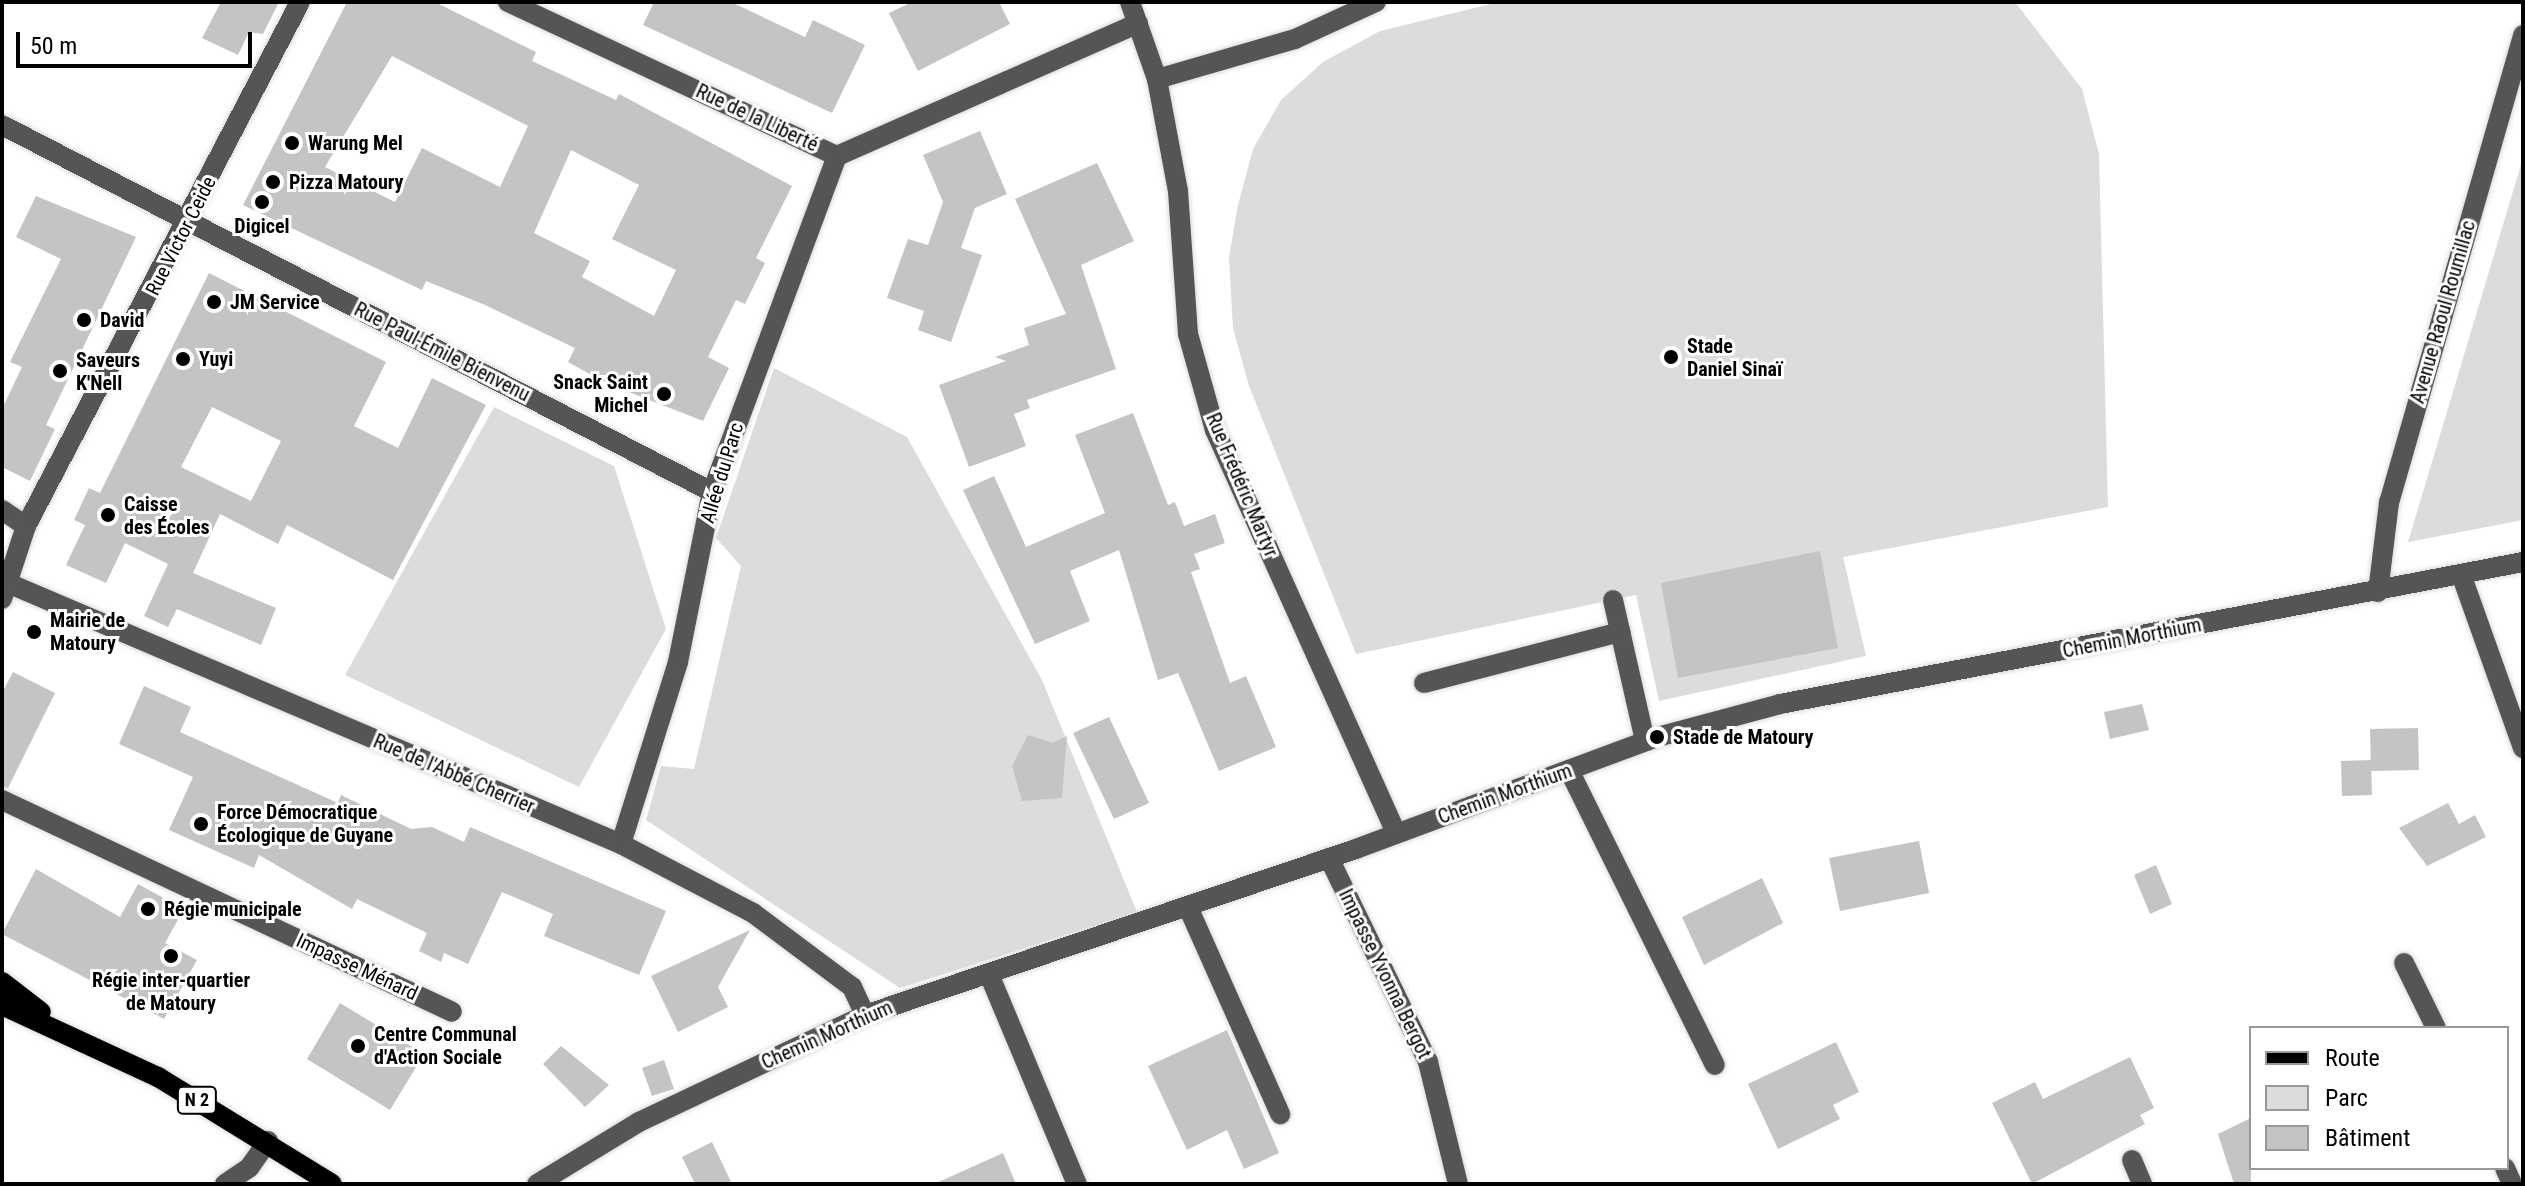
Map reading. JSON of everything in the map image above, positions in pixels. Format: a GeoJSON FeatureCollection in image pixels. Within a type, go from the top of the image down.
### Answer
{"type":"FeatureCollection","features":[{"type":"Feature","properties":{"kind":"main road","name":"N 2"},"geometry":{"type":"LineString","coordinates":[[2,982],[57,1024],[268,1141],[332,1184]]}},
{"type":"Feature","properties":{"kind":"main road","name":"N 2"},"geometry":{"type":"LineString","coordinates":[[2,1005],[57,1024]]}},
{"type":"Feature","properties":{"kind":"street","name":"Rue Victor Ceide"},"geometry":{"type":"LineString","coordinates":[[6,591],[26,526],[300,2]]}},
{"type":"Feature","properties":{"kind":"street","name":"Rue de la Liberté"},"geometry":{"type":"LineString","coordinates":[[508,2],[837,156],[1138,23]]}},
{"type":"Feature","properties":{"kind":"street","name":"Rue Frédéric Martyr"},"geometry":{"type":"LineString","coordinates":[[1130,2],[1157,79],[1178,191],[1188,334],[1215,430],[1396,833]]}},
{"type":"Feature","properties":{"kind":"street"},"geometry":{"type":"LineString","coordinates":[[1157,79],[1295,39],[1376,2]]}},
{"type":"Feature","properties":{"kind":"street","name":"Avenue Raoul Roumillac"},"geometry":{"type":"LineString","coordinates":[[2378,592],[2389,503],[2523,35]]}},
{"type":"Feature","properties":{"kind":"street","name":"Rue Paul-Émile Bienvenu"},"geometry":{"type":"LineString","coordinates":[[2,125],[712,492]]}},
{"type":"Feature","properties":{"kind":"street","name":"Allée du Parc"},"geometry":{"type":"LineString","coordinates":[[621,844],[678,662],[712,492],[837,156]]}},
{"type":"Feature","properties":{"kind":"street"},"geometry":{"type":"LineString","coordinates":[[2,510],[26,526]]}},
{"type":"Feature","properties":{"kind":"street","name":"Chemin Morthium"},"geometry":{"type":"LineString","coordinates":[[537,1184],[639,1122],[865,1015],[1329,858],[1645,741],[1780,704],[2523,562]]}},
{"type":"Feature","properties":{"kind":"street"},"geometry":{"type":"LineString","coordinates":[[2461,574],[2523,748]]}},
{"type":"Feature","properties":{"kind":"street","name":"Rue de l'Abbé Cherrier"},"geometry":{"type":"LineString","coordinates":[[6,591],[621,844],[753,913],[852,987],[865,1015]]}},
{"type":"Feature","properties":{"kind":"street"},"geometry":{"type":"LineString","coordinates":[[1613,600],[1645,741]]}},
{"type":"Feature","properties":{"kind":"street"},"geometry":{"type":"LineString","coordinates":[[1424,683],[1620,632]]}},
{"type":"Feature","properties":{"kind":"street"},"geometry":{"type":"LineString","coordinates":[[1569,770],[1715,1065]]}},
{"type":"Feature","properties":{"kind":"street","name":"Impasse Ménard"},"geometry":{"type":"LineString","coordinates":[[2,800],[452,1012]]}},
{"type":"Feature","properties":{"kind":"street","name":"Impasse Yvonna Bergot"},"geometry":{"type":"LineString","coordinates":[[1329,858],[1428,1062],[1458,1184]]}},
{"type":"Feature","properties":{"kind":"street"},"geometry":{"type":"LineString","coordinates":[[1188,907],[1280,1114]]}},
{"type":"Feature","properties":{"kind":"street"},"geometry":{"type":"LineString","coordinates":[[2404,963],[2435,1026]]}},
{"type":"Feature","properties":{"kind":"street"},"geometry":{"type":"LineString","coordinates":[[989,974],[1077,1184]]}},
{"type":"Feature","properties":{"kind":"street"},"geometry":{"type":"LineString","coordinates":[[225,1184],[249,1168],[268,1141]]}},
{"type":"Feature","properties":{"kind":"street"},"geometry":{"type":"LineString","coordinates":[[2132,1160],[2142,1184]]}},
{"type":"Feature","properties":{"kind":"green space","name":"Stade Daniel Sinaï"},"geometry":{"type":"Polygon","coordinates":[[[1499,2],[2015,2],[2082,89],[2099,154],[2108,507],[1843,557],[1866,656],[1659,701],[1636,595],[1356,654],[1249,386],[1233,328],[1229,257],[1238,205],[1253,149],[1281,100],[1323,62],[1380,31],[1499,2]]]}},
{"type":"Feature","properties":{"kind":"green space"},"geometry":{"type":"Polygon","coordinates":[[[2523,158],[2523,520],[2408,542],[2523,158]]]}},
{"type":"Feature","properties":{"kind":"green space"},"geometry":{"type":"Polygon","coordinates":[[[774,368],[907,437],[1042,680],[1137,912],[900,988],[646,820],[661,766],[694,769],[741,566],[716,538],[774,368]]]}},
{"type":"Feature","properties":{"kind":"green space"},"geometry":{"type":"Polygon","coordinates":[[[494,407],[614,466],[666,629],[579,787],[345,675],[494,407]]]}},
{"type":"Feature","properties":{"kind":"building"},"geometry":{"type":"Polygon","coordinates":[[[221,2],[279,2],[263,34],[249,32],[238,55],[202,38],[221,2]]]}},
{"type":"Feature","properties":{"kind":"building"},"geometry":{"type":"Polygon","coordinates":[[[347,2],[435,2],[536,52],[532,61],[616,100],[619,94],[792,186],[756,258],[765,263],[745,304],[736,300],[708,357],[729,368],[703,421],[606,383],[568,362],[575,348],[485,305],[426,281],[422,290],[243,205],[347,2]],[[392,56],[325,167],[395,202],[422,148],[500,187],[528,126],[392,56]],[[571,150],[534,233],[590,261],[582,277],[654,316],[676,270],[612,239],[639,185],[571,150]]]}},
{"type":"Feature","properties":{"kind":"building"},"geometry":{"type":"Polygon","coordinates":[[[654,2],[731,2],[805,37],[813,20],[865,45],[832,113],[643,25],[654,2]]]}},
{"type":"Feature","properties":{"kind":"building"},"geometry":{"type":"Polygon","coordinates":[[[912,2],[999,2],[1010,24],[918,71],[889,13],[912,2]]]}},
{"type":"Feature","properties":{"kind":"building"},"geometry":{"type":"Polygon","coordinates":[[[980,131],[1007,194],[975,208],[961,248],[982,255],[951,342],[918,330],[924,311],[887,298],[908,239],[928,245],[943,202],[923,155],[980,131]]]}},
{"type":"Feature","properties":{"kind":"building"},"geometry":{"type":"Polygon","coordinates":[[[1097,163],[1134,241],[1081,265],[1116,369],[1027,400],[1030,408],[1014,414],[1026,446],[969,467],[939,385],[1006,361],[995,357],[1029,345],[1024,328],[1066,314],[1015,199],[1097,163]]]}},
{"type":"Feature","properties":{"kind":"building"},"geometry":{"type":"Polygon","coordinates":[[[36,196],[136,237],[46,425],[55,429],[30,481],[2,467],[2,409],[22,367],[10,362],[61,259],[16,237],[36,196]]]}},
{"type":"Feature","properties":{"kind":"building"},"geometry":{"type":"Polygon","coordinates":[[[209,273],[386,362],[354,426],[398,448],[432,378],[486,405],[393,580],[287,525],[278,544],[220,514],[193,573],[276,608],[261,645],[177,609],[168,627],[144,616],[168,564],[125,543],[106,583],[66,565],[85,525],[74,520],[89,488],[100,493],[209,273]],[[212,407],[181,467],[251,501],[281,441],[212,407]]]}},
{"type":"Feature","properties":{"kind":"building"},"geometry":{"type":"Polygon","coordinates":[[[1133,413],[1168,505],[1175,502],[1184,526],[1215,514],[1225,543],[1194,554],[1200,569],[1191,572],[1230,683],[1246,676],[1276,747],[1219,771],[1178,673],[1158,680],[1119,550],[1070,571],[1090,621],[1035,644],[963,490],[994,476],[1026,547],[1105,513],[1075,435],[1133,413]]]}},
{"type":"Feature","properties":{"kind":"building"},"geometry":{"type":"Polygon","coordinates":[[[1820,551],[1838,648],[1678,678],[1661,583],[1820,551]]]}},
{"type":"Feature","properties":{"kind":"building"},"geometry":{"type":"Polygon","coordinates":[[[13,672],[55,693],[8,788],[2,787],[2,693],[13,672]]]}},
{"type":"Feature","properties":{"kind":"building"},"geometry":{"type":"Polygon","coordinates":[[[144,686],[191,707],[180,732],[338,803],[341,795],[411,829],[432,827],[464,842],[470,827],[666,911],[639,975],[544,936],[553,914],[502,892],[468,964],[444,953],[441,962],[419,951],[427,933],[357,899],[352,909],[259,855],[254,868],[169,830],[193,777],[119,744],[144,686]]]}},
{"type":"Feature","properties":{"kind":"building"},"geometry":{"type":"Polygon","coordinates":[[[2142,704],[2149,730],[2110,739],[2104,712],[2142,704]]]}},
{"type":"Feature","properties":{"kind":"building"},"geometry":{"type":"Polygon","coordinates":[[[1109,717],[1149,803],[1114,819],[1073,733],[1109,717]]]}},
{"type":"Feature","properties":{"kind":"building"},"geometry":{"type":"Polygon","coordinates":[[[2418,728],[2419,770],[2371,771],[2370,729],[2418,728]]]}},
{"type":"Feature","properties":{"kind":"building"},"geometry":{"type":"Polygon","coordinates":[[[1028,735],[1053,743],[1067,736],[1062,798],[1022,801],[1012,766],[1028,735]]]}},
{"type":"Feature","properties":{"kind":"building"},"geometry":{"type":"Polygon","coordinates":[[[2371,760],[2372,795],[2342,796],[2341,761],[2371,760]]]}},
{"type":"Feature","properties":{"kind":"building"},"geometry":{"type":"Polygon","coordinates":[[[2448,803],[2459,824],[2475,815],[2486,837],[2427,866],[2399,828],[2448,803]]]}},
{"type":"Feature","properties":{"kind":"building"},"geometry":{"type":"Polygon","coordinates":[[[1919,841],[1929,893],[1840,911],[1829,858],[1919,841]]]}},
{"type":"Feature","properties":{"kind":"building"},"geometry":{"type":"Polygon","coordinates":[[[2156,865],[2172,904],[2150,914],[2134,875],[2156,865]]]}},
{"type":"Feature","properties":{"kind":"building"},"geometry":{"type":"Polygon","coordinates":[[[36,869],[120,917],[138,884],[184,909],[165,943],[197,960],[164,1019],[2,934],[36,869]]]}},
{"type":"Feature","properties":{"kind":"building"},"geometry":{"type":"Polygon","coordinates":[[[1762,878],[1783,923],[1704,965],[1682,917],[1762,878]]]}},
{"type":"Feature","properties":{"kind":"building"},"geometry":{"type":"Polygon","coordinates":[[[750,930],[718,987],[728,1007],[678,1032],[651,976],[750,930]]]}},
{"type":"Feature","properties":{"kind":"building"},"geometry":{"type":"Polygon","coordinates":[[[340,1003],[424,1054],[390,1110],[307,1059],[340,1003]]]}},
{"type":"Feature","properties":{"kind":"building"},"geometry":{"type":"Polygon","coordinates":[[[1227,1030],[1279,1153],[1244,1169],[1227,1130],[1187,1150],[1148,1066],[1227,1030]]]}},
{"type":"Feature","properties":{"kind":"building"},"geometry":{"type":"Polygon","coordinates":[[[1836,1042],[1859,1092],[1833,1105],[1840,1119],[1778,1149],[1748,1084],[1836,1042]]]}},
{"type":"Feature","properties":{"kind":"building"},"geometry":{"type":"Polygon","coordinates":[[[561,1046],[609,1085],[585,1107],[543,1064],[561,1046]]]}},
{"type":"Feature","properties":{"kind":"building"},"geometry":{"type":"Polygon","coordinates":[[[2130,1057],[2154,1108],[2140,1115],[2145,1124],[2032,1184],[1992,1103],[2035,1082],[2043,1099],[2130,1057]]]}},
{"type":"Feature","properties":{"kind":"building"},"geometry":{"type":"Polygon","coordinates":[[[664,1060],[674,1089],[652,1096],[642,1068],[664,1060]]]}},
{"type":"Feature","properties":{"kind":"building"},"geometry":{"type":"Polygon","coordinates":[[[2249,1119],[2251,1184],[2234,1184],[2218,1134],[2249,1119]]]}},
{"type":"Feature","properties":{"kind":"building"},"geometry":{"type":"Polygon","coordinates":[[[712,1142],[732,1184],[695,1184],[682,1157],[712,1142]]]}},
{"type":"Feature","properties":{"kind":"building"},"geometry":{"type":"Polygon","coordinates":[[[1003,1153],[1016,1184],[934,1184],[1003,1153]]]}},
{"type":"Feature","properties":{"kind":"place","name":"Warung Mel"},"geometry":{"type":"Point","coordinates":[292,143]}},
{"type":"Feature","properties":{"kind":"place","name":"Pizza Matoury"},"geometry":{"type":"Point","coordinates":[273,182]}},
{"type":"Feature","properties":{"kind":"place","name":"Digicel"},"geometry":{"type":"Point","coordinates":[262,202]}},
{"type":"Feature","properties":{"kind":"place","name":"JM Service"},"geometry":{"type":"Point","coordinates":[214,302]}},
{"type":"Feature","properties":{"kind":"place","name":"David"},"geometry":{"type":"Point","coordinates":[84,320]}},
{"type":"Feature","properties":{"kind":"place","name":"Stade Daniel Sinaï"},"geometry":{"type":"Point","coordinates":[1671,357]}},
{"type":"Feature","properties":{"kind":"place","name":"Yuyi"},"geometry":{"type":"Point","coordinates":[183,359]}},
{"type":"Feature","properties":{"kind":"place","name":"Saveurs K'Nell"},"geometry":{"type":"Point","coordinates":[60,371]}},
{"type":"Feature","properties":{"kind":"place","name":"Snack Saint Michel"},"geometry":{"type":"Point","coordinates":[664,394]}},
{"type":"Feature","properties":{"kind":"place","name":"Caisse des Écoles"},"geometry":{"type":"Point","coordinates":[108,515]}},
{"type":"Feature","properties":{"kind":"place","name":"Mairie de Matoury"},"geometry":{"type":"Point","coordinates":[34,632]}},
{"type":"Feature","properties":{"kind":"place","name":"Stade de Matoury"},"geometry":{"type":"Point","coordinates":[1657,737]}},
{"type":"Feature","properties":{"kind":"place","name":"Force Démocratique Écologique de Guyane"},"geometry":{"type":"Point","coordinates":[201,824]}},
{"type":"Feature","properties":{"kind":"place","name":"Régie municipale"},"geometry":{"type":"Point","coordinates":[148,909]}},
{"type":"Feature","properties":{"kind":"place","name":"Régie inter-quartier de Matoury"},"geometry":{"type":"Point","coordinates":[171,956]}},
{"type":"Feature","properties":{"kind":"place","name":"Centre Communal d'Action Sociale"},"geometry":{"type":"Point","coordinates":[358,1046]}}]}
